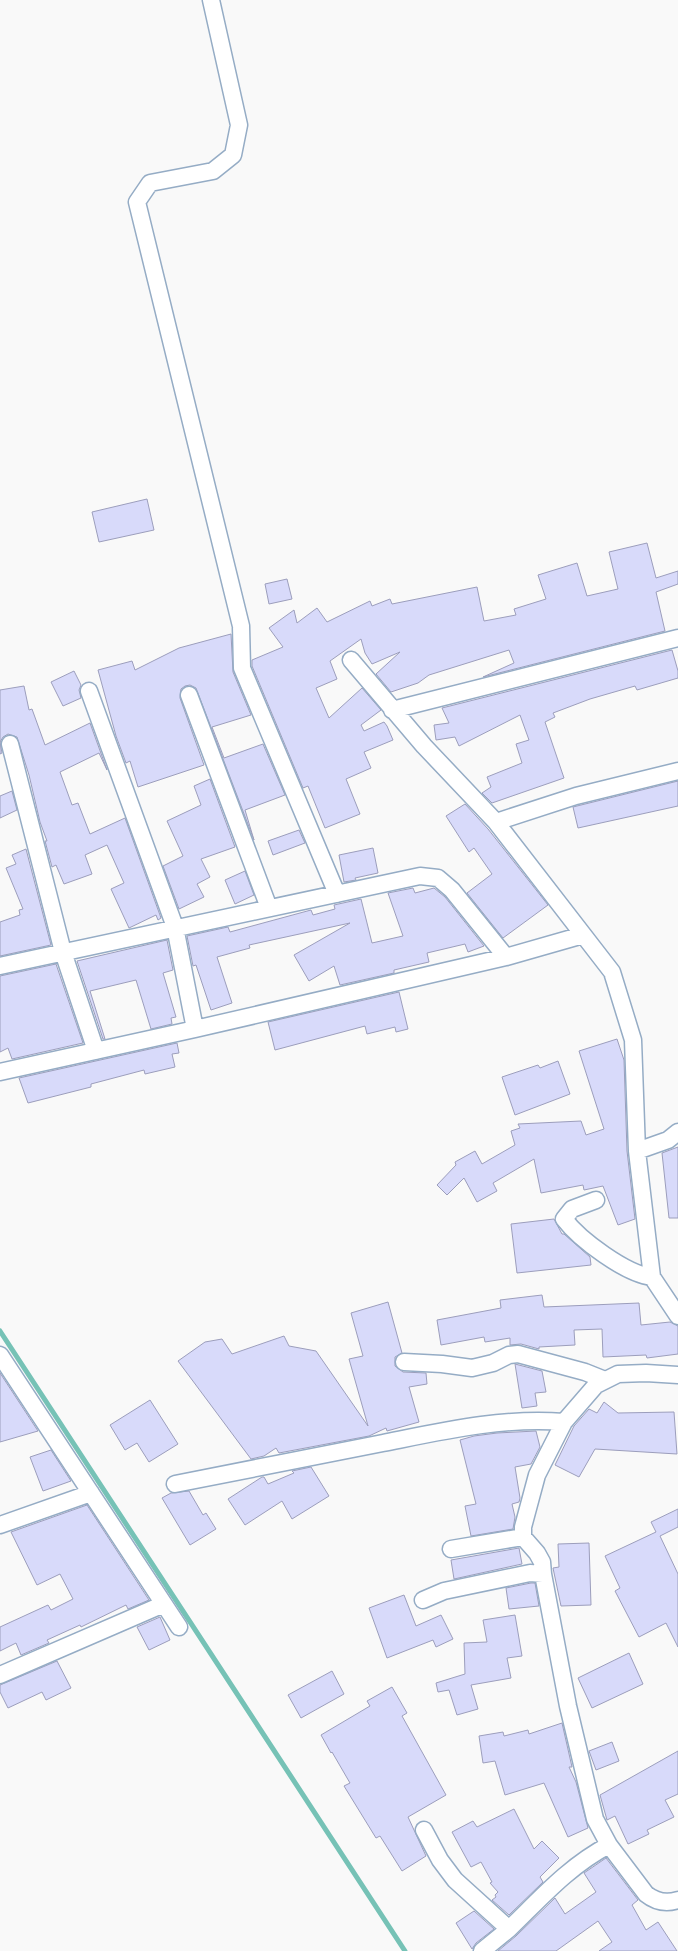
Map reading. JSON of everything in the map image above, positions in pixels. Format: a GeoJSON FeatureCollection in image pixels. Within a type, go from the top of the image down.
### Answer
{"type":"FeatureCollection","features":[{"type":"Feature","properties":{"kind":"street"},"geometry":{"type":"LineString","coordinates":[[211,0],[239,124],[233,155],[213,171],[150,184],[137,202],[241,626],[242,668],[337,894]]}},
{"type":"Feature","properties":{"kind":"street"},"geometry":{"type":"LineString","coordinates":[[392,710],[678,638]]}},
{"type":"Feature","properties":{"kind":"street"},"geometry":{"type":"LineString","coordinates":[[351,660],[424,746],[496,822],[612,972],[633,1040],[637,1151],[652,1278],[678,1316]]}},
{"type":"Feature","properties":{"kind":"street"},"geometry":{"type":"LineString","coordinates":[[89,691],[175,927],[195,1029]]}},
{"type":"Feature","properties":{"kind":"street"},"geometry":{"type":"LineString","coordinates":[[189,695],[268,908]]}},
{"type":"Feature","properties":{"kind":"street"},"geometry":{"type":"LineString","coordinates":[[10,744],[63,952],[96,1051]]}},
{"type":"Feature","properties":{"kind":"street"},"geometry":{"type":"LineString","coordinates":[[496,822],[576,796],[678,770]]}},
{"type":"Feature","properties":{"kind":"street"},"geometry":{"type":"LineString","coordinates":[[0,966],[420,876],[438,878],[452,890],[506,957]]}},
{"type":"Feature","properties":{"kind":"street"},"geometry":{"type":"LineString","coordinates":[[0,1072],[506,957],[583,935]]}},
{"type":"Feature","properties":{"kind":"street"},"geometry":{"type":"LineString","coordinates":[[637,1151],[668,1140],[678,1132]]}},
{"type":"Feature","properties":{"kind":"street"},"geometry":{"type":"LineString","coordinates":[[596,1200],[572,1209],[564,1220],[574,1232],[630,1271],[652,1278]]}},
{"type":"Feature","properties":{"kind":"street"},"geometry":{"type":"LineString","coordinates":[[404,1362],[472,1368],[493,1363],[509,1354],[518,1354],[605,1380]]}},
{"type":"Feature","properties":{"kind":"street"},"geometry":{"type":"LineString","coordinates":[[0,1355],[179,1627]]}},
{"type":"Feature","properties":{"kind":"street"},"geometry":{"type":"LineString","coordinates":[[678,1375],[618,1374],[596,1385],[564,1422],[536,1475],[523,1527],[524,1537],[542,1562],[568,1706],[595,1819],[609,1845],[652,1900],[666,1902],[678,1900]]}},
{"type":"Feature","properties":{"kind":"street"},"geometry":{"type":"LineString","coordinates":[[174,1484],[462,1428],[512,1421],[564,1422]]}},
{"type":"Feature","properties":{"kind":"street"},"geometry":{"type":"LineString","coordinates":[[1,1522],[91,1493]]}},
{"type":"Feature","properties":{"kind":"street"},"geometry":{"type":"LineString","coordinates":[[451,1549],[524,1537]]}},
{"type":"Feature","properties":{"kind":"street"},"geometry":{"type":"LineString","coordinates":[[423,1600],[444,1591],[530,1574],[543,1574]]}},
{"type":"Feature","properties":{"kind":"street"},"geometry":{"type":"LineString","coordinates":[[0,1675],[164,1604]]}},
{"type":"Feature","properties":{"kind":"street"},"geometry":{"type":"LineString","coordinates":[[424,1830],[440,1860],[455,1880],[509,1929]]}},
{"type":"Feature","properties":{"kind":"street"},"geometry":{"type":"LineString","coordinates":[[482,1951],[509,1929],[572,1868],[609,1845]]}},
{"type":"Feature","properties":{"kind":"building"},"geometry":{"type":"Polygon","coordinates":[[[147,499],[154,530],[99,542],[92,512],[147,499]]]}},
{"type":"Feature","properties":{"kind":"building"},"geometry":{"type":"Polygon","coordinates":[[[647,543],[656,578],[678,571],[678,584],[656,592],[665,631],[483,677],[514,663],[509,650],[429,675],[418,683],[391,692],[376,674],[400,652],[372,664],[365,653],[361,639],[330,661],[337,679],[316,688],[329,718],[362,688],[381,710],[361,725],[364,731],[384,722],[393,740],[364,752],[371,768],[346,779],[360,814],[325,828],[308,786],[303,788],[252,666],[252,660],[283,647],[269,628],[294,610],[297,623],[317,608],[327,622],[370,601],[372,606],[390,599],[392,604],[477,587],[484,621],[516,615],[514,609],[546,599],[538,575],[577,563],[587,596],[618,589],[609,552],[647,543]]]}},
{"type":"Feature","properties":{"kind":"building"},"geometry":{"type":"Polygon","coordinates":[[[287,579],[292,599],[269,604],[265,584],[287,579]]]}},
{"type":"Feature","properties":{"kind":"building"},"geometry":{"type":"Polygon","coordinates":[[[231,634],[233,672],[251,715],[212,727],[224,758],[263,744],[285,795],[245,810],[254,840],[196,688],[190,685],[185,686],[181,689],[180,698],[204,765],[138,787],[130,761],[126,763],[116,736],[98,670],[132,661],[135,670],[179,648],[231,634]]]}},
{"type":"Feature","properties":{"kind":"building"},"geometry":{"type":"Polygon","coordinates":[[[672,650],[678,678],[637,690],[635,686],[590,699],[553,713],[555,717],[545,722],[564,778],[492,803],[482,793],[491,787],[487,777],[522,763],[516,744],[529,740],[520,715],[459,746],[455,737],[436,740],[434,725],[449,723],[442,708],[672,650]]]}},
{"type":"Feature","properties":{"kind":"building"},"geometry":{"type":"Polygon","coordinates":[[[74,671],[81,685],[79,690],[81,698],[63,706],[51,682],[74,671]]]}},
{"type":"Feature","properties":{"kind":"building"},"geometry":{"type":"Polygon","coordinates":[[[24,686],[29,710],[32,709],[45,745],[90,723],[107,770],[99,753],[60,772],[72,805],[78,803],[90,834],[125,818],[161,918],[158,920],[156,915],[129,928],[111,889],[124,883],[107,845],[85,855],[92,874],[64,884],[56,865],[52,867],[45,841],[47,841],[17,737],[8,734],[0,742],[0,690],[24,686]]]}},
{"type":"Feature","properties":{"kind":"building"},"geometry":{"type":"Polygon","coordinates":[[[210,779],[235,847],[201,859],[210,877],[197,884],[204,897],[179,909],[163,866],[183,856],[167,821],[201,805],[194,786],[210,779]]]}},
{"type":"Feature","properties":{"kind":"building"},"geometry":{"type":"Polygon","coordinates":[[[678,781],[678,806],[578,828],[573,807],[678,781]]]}},
{"type":"Feature","properties":{"kind":"building"},"geometry":{"type":"Polygon","coordinates":[[[12,791],[17,810],[0,818],[0,796],[12,791]]]}},
{"type":"Feature","properties":{"kind":"building"},"geometry":{"type":"Polygon","coordinates":[[[465,804],[488,829],[548,905],[503,938],[467,893],[492,874],[474,848],[469,852],[446,816],[465,804]]]}},
{"type":"Feature","properties":{"kind":"building"},"geometry":{"type":"Polygon","coordinates":[[[299,830],[305,843],[273,855],[268,841],[299,830]]]}},
{"type":"Feature","properties":{"kind":"building"},"geometry":{"type":"Polygon","coordinates":[[[373,848],[378,873],[344,882],[339,855],[373,848]]]}},
{"type":"Feature","properties":{"kind":"building"},"geometry":{"type":"Polygon","coordinates":[[[26,849],[51,945],[0,956],[0,922],[20,915],[19,910],[23,909],[6,868],[16,864],[12,855],[26,849]]]}},
{"type":"Feature","properties":{"kind":"building"},"geometry":{"type":"Polygon","coordinates":[[[245,871],[254,895],[235,904],[225,880],[245,871]]]}},
{"type":"Feature","properties":{"kind":"building"},"geometry":{"type":"Polygon","coordinates":[[[413,888],[415,893],[434,888],[445,897],[484,946],[468,952],[465,944],[427,953],[429,962],[394,970],[394,973],[340,985],[334,966],[309,981],[294,955],[350,923],[249,945],[250,948],[217,957],[232,1003],[211,1010],[196,965],[193,966],[187,936],[228,927],[230,932],[311,910],[313,915],[335,909],[334,905],[361,899],[372,943],[403,936],[388,893],[413,888]]]}},
{"type":"Feature","properties":{"kind":"building"},"geometry":{"type":"Polygon","coordinates":[[[167,940],[173,970],[163,973],[176,1017],[171,1018],[172,1024],[151,1029],[136,980],[90,991],[105,1039],[103,1039],[77,961],[167,940]]]}},
{"type":"Feature","properties":{"kind":"building"},"geometry":{"type":"Polygon","coordinates":[[[56,964],[83,1043],[12,1059],[8,1048],[0,1052],[0,976],[56,964]]]}},
{"type":"Feature","properties":{"kind":"building"},"geometry":{"type":"Polygon","coordinates":[[[399,992],[408,1029],[396,1032],[395,1027],[367,1034],[365,1026],[275,1050],[268,1022],[399,992]]]}},
{"type":"Feature","properties":{"kind":"building"},"geometry":{"type":"Polygon","coordinates":[[[617,1039],[624,1060],[627,1151],[635,1219],[618,1225],[603,1186],[584,1190],[583,1185],[541,1193],[534,1159],[493,1183],[497,1191],[477,1202],[464,1178],[447,1195],[437,1185],[456,1165],[455,1162],[475,1151],[482,1164],[515,1145],[511,1131],[520,1128],[518,1124],[581,1121],[586,1135],[604,1129],[579,1051],[617,1039]]]}},
{"type":"Feature","properties":{"kind":"building"},"geometry":{"type":"Polygon","coordinates":[[[177,1043],[179,1053],[172,1054],[175,1067],[145,1074],[144,1070],[91,1084],[91,1087],[28,1103],[19,1078],[177,1043]]]}},
{"type":"Feature","properties":{"kind":"building"},"geometry":{"type":"Polygon","coordinates":[[[558,1061],[570,1094],[515,1115],[502,1077],[538,1065],[540,1068],[558,1061]]]}},
{"type":"Feature","properties":{"kind":"building"},"geometry":{"type":"Polygon","coordinates":[[[678,1147],[678,1218],[669,1218],[662,1153],[678,1147]]]}},
{"type":"Feature","properties":{"kind":"building"},"geometry":{"type":"Polygon","coordinates":[[[554,1219],[562,1234],[590,1257],[591,1265],[517,1273],[511,1224],[554,1219]]]}},
{"type":"Feature","properties":{"kind":"building"},"geometry":{"type":"Polygon","coordinates":[[[542,1295],[544,1307],[639,1303],[641,1325],[670,1322],[678,1326],[678,1354],[647,1358],[646,1355],[603,1357],[602,1329],[574,1330],[575,1345],[539,1347],[539,1349],[521,1344],[510,1345],[510,1338],[485,1342],[484,1337],[441,1345],[437,1320],[501,1308],[500,1300],[542,1295]]]}},
{"type":"Feature","properties":{"kind":"building"},"geometry":{"type":"Polygon","coordinates":[[[388,1302],[402,1353],[395,1357],[395,1366],[403,1372],[426,1373],[427,1384],[409,1387],[419,1422],[387,1431],[386,1428],[369,1436],[279,1453],[276,1448],[264,1456],[251,1459],[178,1361],[205,1342],[222,1339],[232,1354],[284,1336],[289,1346],[316,1351],[368,1426],[349,1359],[363,1356],[351,1313],[388,1302]]]}},
{"type":"Feature","properties":{"kind":"building"},"geometry":{"type":"Polygon","coordinates":[[[515,1364],[542,1371],[546,1392],[535,1393],[537,1406],[522,1408],[515,1364]]]}},
{"type":"Feature","properties":{"kind":"building"},"geometry":{"type":"Polygon","coordinates":[[[0,1373],[38,1431],[0,1442],[0,1373]]]}},
{"type":"Feature","properties":{"kind":"building"},"geometry":{"type":"Polygon","coordinates":[[[150,1400],[178,1444],[149,1462],[137,1443],[125,1450],[110,1425],[150,1400]]]}},
{"type":"Feature","properties":{"kind":"building"},"geometry":{"type":"Polygon","coordinates":[[[604,1402],[618,1413],[674,1412],[677,1454],[595,1449],[579,1477],[555,1465],[574,1426],[589,1409],[597,1413],[604,1402]]]}},
{"type":"Feature","properties":{"kind":"building"},"geometry":{"type":"Polygon","coordinates":[[[536,1431],[540,1447],[531,1464],[515,1467],[520,1498],[519,1502],[512,1504],[515,1517],[513,1529],[471,1536],[465,1506],[476,1504],[460,1440],[497,1433],[536,1431]]]}},
{"type":"Feature","properties":{"kind":"building"},"geometry":{"type":"Polygon","coordinates":[[[51,1450],[71,1481],[43,1491],[30,1457],[51,1450]]]}},
{"type":"Feature","properties":{"kind":"building"},"geometry":{"type":"Polygon","coordinates":[[[311,1467],[329,1496],[292,1519],[282,1501],[245,1525],[228,1499],[262,1477],[264,1477],[268,1484],[294,1473],[292,1471],[311,1467]]]}},
{"type":"Feature","properties":{"kind":"building"},"geometry":{"type":"Polygon","coordinates":[[[189,1491],[203,1515],[206,1513],[216,1529],[190,1545],[162,1498],[171,1493],[189,1491]]]}},
{"type":"Feature","properties":{"kind":"building"},"geometry":{"type":"Polygon","coordinates":[[[87,1505],[149,1600],[128,1609],[126,1605],[81,1627],[80,1625],[47,1640],[49,1643],[21,1655],[16,1643],[0,1651],[0,1627],[48,1605],[51,1610],[73,1599],[60,1574],[37,1585],[11,1532],[87,1505]]]}},
{"type":"Feature","properties":{"kind":"building"},"geometry":{"type":"Polygon","coordinates":[[[678,1509],[678,1527],[660,1536],[678,1574],[678,1647],[666,1623],[639,1637],[615,1591],[620,1588],[605,1556],[656,1532],[651,1522],[678,1509]]]}},
{"type":"Feature","properties":{"kind":"building"},"geometry":{"type":"Polygon","coordinates":[[[589,1543],[591,1605],[561,1606],[553,1568],[559,1567],[558,1544],[589,1543]]]}},
{"type":"Feature","properties":{"kind":"building"},"geometry":{"type":"Polygon","coordinates":[[[519,1548],[522,1564],[454,1579],[451,1560],[519,1548]]]}},
{"type":"Feature","properties":{"kind":"building"},"geometry":{"type":"Polygon","coordinates":[[[535,1583],[539,1606],[509,1609],[506,1588],[535,1583]]]}},
{"type":"Feature","properties":{"kind":"building"},"geometry":{"type":"Polygon","coordinates":[[[404,1595],[416,1626],[441,1615],[453,1639],[436,1647],[433,1640],[387,1658],[369,1608],[404,1595]]]}},
{"type":"Feature","properties":{"kind":"building"},"geometry":{"type":"Polygon","coordinates":[[[515,1615],[522,1656],[507,1658],[511,1678],[471,1685],[478,1709],[457,1715],[449,1690],[438,1692],[436,1683],[465,1674],[464,1643],[487,1642],[483,1620],[515,1615]]]}},
{"type":"Feature","properties":{"kind":"building"},"geometry":{"type":"Polygon","coordinates":[[[160,1617],[170,1640],[149,1650],[137,1627],[160,1617]]]}},
{"type":"Feature","properties":{"kind":"building"},"geometry":{"type":"Polygon","coordinates":[[[629,1653],[643,1684],[592,1708],[578,1678],[629,1653]]]}},
{"type":"Feature","properties":{"kind":"building"},"geometry":{"type":"Polygon","coordinates":[[[57,1661],[71,1688],[46,1700],[42,1692],[8,1708],[0,1692],[0,1685],[57,1661]]]}},
{"type":"Feature","properties":{"kind":"building"},"geometry":{"type":"Polygon","coordinates":[[[332,1671],[344,1694],[301,1718],[288,1695],[332,1671]]]}},
{"type":"Feature","properties":{"kind":"building"},"geometry":{"type":"Polygon","coordinates":[[[392,1687],[407,1713],[402,1716],[446,1795],[408,1817],[426,1856],[402,1871],[380,1836],[376,1838],[344,1786],[350,1783],[321,1735],[370,1706],[367,1701],[392,1687]]]}},
{"type":"Feature","properties":{"kind":"building"},"geometry":{"type":"Polygon","coordinates":[[[562,1723],[572,1767],[569,1767],[576,1782],[588,1828],[568,1837],[544,1783],[505,1795],[495,1761],[483,1763],[479,1736],[503,1732],[504,1736],[528,1730],[529,1734],[562,1723]]]}},
{"type":"Feature","properties":{"kind":"building"},"geometry":{"type":"Polygon","coordinates":[[[612,1742],[619,1761],[596,1770],[589,1751],[612,1742]]]}},
{"type":"Feature","properties":{"kind":"building"},"geometry":{"type":"Polygon","coordinates":[[[678,1751],[678,1794],[665,1800],[674,1817],[647,1830],[649,1834],[628,1844],[615,1816],[607,1820],[600,1795],[678,1751]]]}},
{"type":"Feature","properties":{"kind":"building"},"geometry":{"type":"Polygon","coordinates":[[[514,1809],[534,1849],[542,1841],[559,1858],[540,1877],[543,1882],[509,1915],[492,1900],[498,1892],[490,1883],[492,1882],[481,1862],[471,1867],[452,1832],[473,1821],[477,1827],[514,1809]]]}},
{"type":"Feature","properties":{"kind":"building"},"geometry":{"type":"Polygon","coordinates":[[[606,1858],[638,1900],[632,1905],[646,1930],[658,1922],[677,1951],[599,1951],[612,1942],[598,1921],[556,1951],[498,1951],[555,1898],[565,1914],[596,1892],[584,1873],[606,1858]]]}},
{"type":"Feature","properties":{"kind":"building"},"geometry":{"type":"Polygon","coordinates":[[[474,1911],[494,1929],[476,1943],[472,1949],[456,1923],[474,1911]]]}},
{"type":"Feature","properties":{"kind":"waterway"},"geometry":{"type":"LineString","coordinates":[[0,1331],[405,1951]]}}]}
